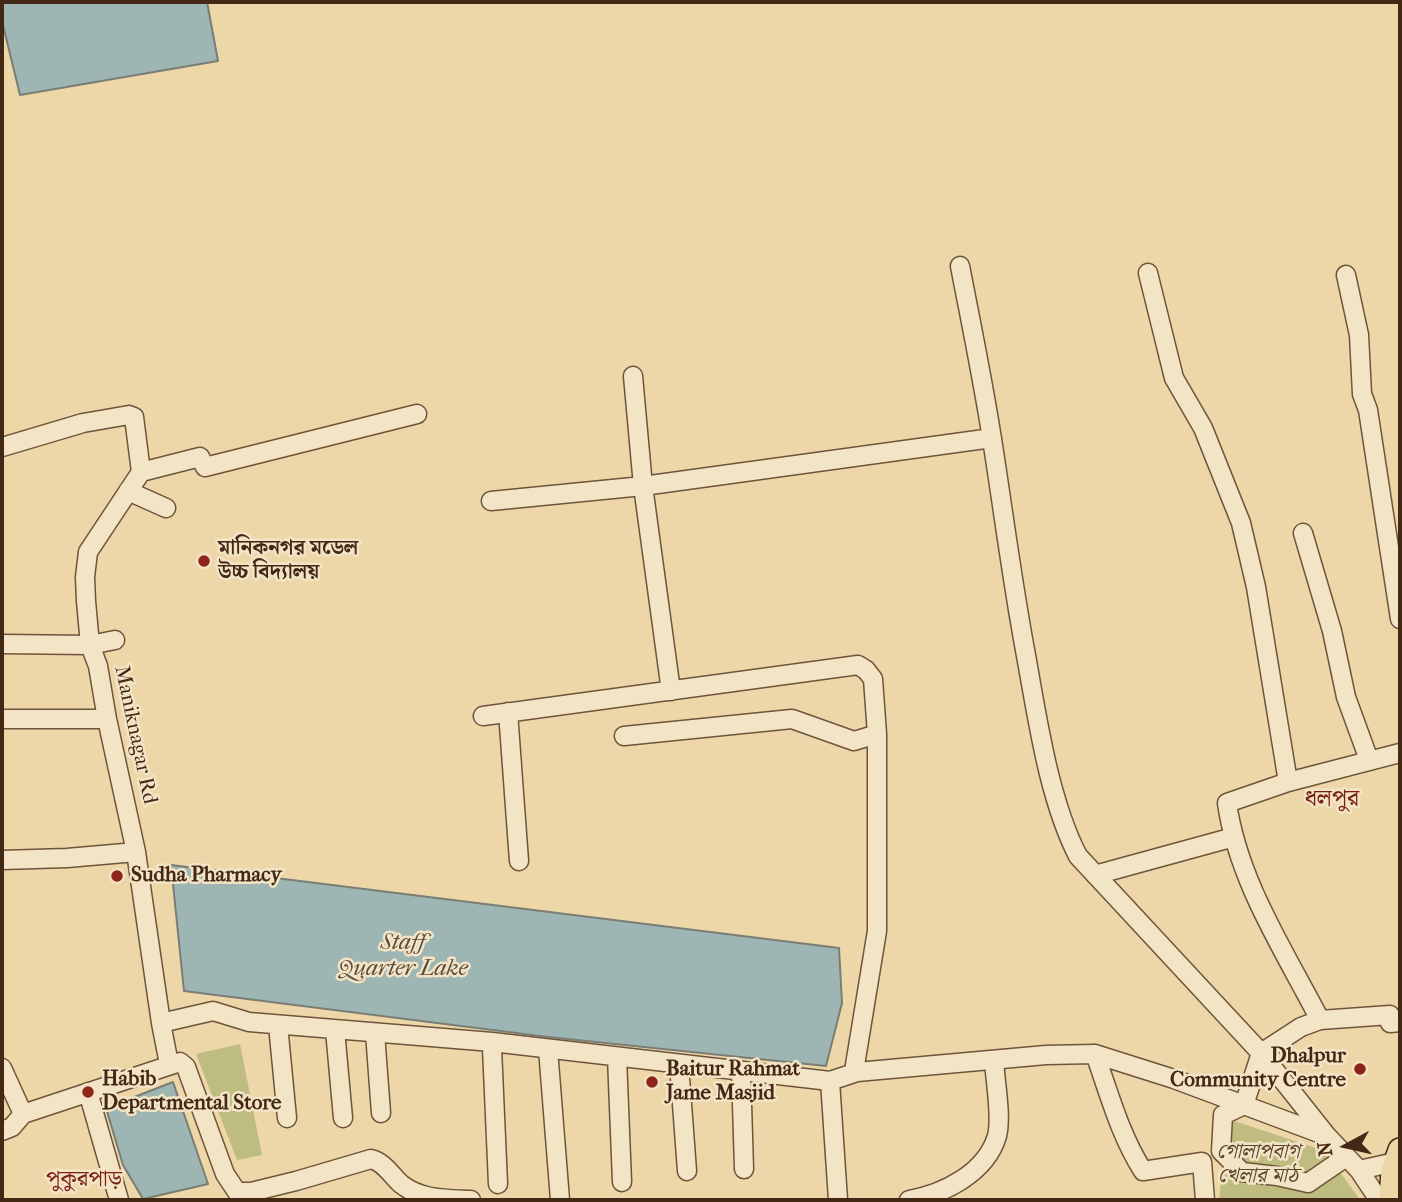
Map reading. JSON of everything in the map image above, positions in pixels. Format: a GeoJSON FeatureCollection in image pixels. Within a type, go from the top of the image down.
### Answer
{"type":"FeatureCollection","features":[{"type":"Feature","properties":{"kind":"main road"},"geometry":{"type":"LineString","coordinates":[[1391,1200],[1398,1157]]}},
{"type":"Feature","properties":{"kind":"street"},"geometry":{"type":"LineString","coordinates":[[960,266],[992,438],[1011,573],[1046,758],[1066,832],[1078,856],[1261,1053],[1380,1200]]}},
{"type":"Feature","properties":{"kind":"street"},"geometry":{"type":"LineString","coordinates":[[1148,273],[1174,378],[1203,428],[1241,523],[1256,587],[1288,782]]}},
{"type":"Feature","properties":{"kind":"street"},"geometry":{"type":"LineString","coordinates":[[1346,275],[1359,335],[1362,394],[1368,410],[1400,619]]}},
{"type":"Feature","properties":{"kind":"street"},"geometry":{"type":"LineString","coordinates":[[633,376],[643,486],[671,691]]}},
{"type":"Feature","properties":{"kind":"street"},"geometry":{"type":"LineString","coordinates":[[2,447],[83,423],[129,415],[134,417],[141,472],[200,457],[205,467],[417,414]]}},
{"type":"Feature","properties":{"kind":"street"},"geometry":{"type":"LineString","coordinates":[[491,501],[643,486],[992,438]]}},
{"type":"Feature","properties":{"kind":"street","name":"Maniknagar Rd"},"geometry":{"type":"LineString","coordinates":[[141,472],[88,552],[85,577],[90,645],[98,666],[136,852],[169,1064]]}},
{"type":"Feature","properties":{"kind":"street"},"geometry":{"type":"LineString","coordinates":[[128,491],[166,508]]}},
{"type":"Feature","properties":{"kind":"street"},"geometry":{"type":"LineString","coordinates":[[1303,533],[1332,631],[1346,697],[1369,760]]}},
{"type":"Feature","properties":{"kind":"street"},"geometry":{"type":"LineString","coordinates":[[2,644],[90,645],[115,640]]}},
{"type":"Feature","properties":{"kind":"street"},"geometry":{"type":"LineString","coordinates":[[483,716],[858,666],[866,670],[873,679],[877,734],[877,931],[855,1065],[857,1072]]}},
{"type":"Feature","properties":{"kind":"street"},"geometry":{"type":"LineString","coordinates":[[508,712],[519,861]]}},
{"type":"Feature","properties":{"kind":"street"},"geometry":{"type":"LineString","coordinates":[[2,719],[107,719]]}},
{"type":"Feature","properties":{"kind":"street"},"geometry":{"type":"LineString","coordinates":[[624,736],[792,719],[854,741],[877,734]]}},
{"type":"Feature","properties":{"kind":"street"},"geometry":{"type":"LineString","coordinates":[[1320,1020],[1252,890],[1234,837],[1227,803],[1288,782],[1400,753]]}},
{"type":"Feature","properties":{"kind":"street"},"geometry":{"type":"LineString","coordinates":[[1096,875],[1234,837]]}},
{"type":"Feature","properties":{"kind":"street"},"geometry":{"type":"LineString","coordinates":[[2,860],[136,852]]}},
{"type":"Feature","properties":{"kind":"street"},"geometry":{"type":"LineString","coordinates":[[161,1023],[213,1011],[249,1022],[548,1049],[830,1081],[857,1072],[1046,1055],[1095,1054],[1174,1079],[1327,1136]]}},
{"type":"Feature","properties":{"kind":"street"},"geometry":{"type":"LineString","coordinates":[[1398,1157],[1353,1164],[1308,1183],[1242,1172],[1221,1151],[1223,1115],[1244,1105],[1261,1053],[1301,1027],[1320,1020],[1390,1015],[1390,1023],[1400,1022]]}},
{"type":"Feature","properties":{"kind":"street"},"geometry":{"type":"LineString","coordinates":[[278,1025],[287,1118]]}},
{"type":"Feature","properties":{"kind":"street"},"geometry":{"type":"LineString","coordinates":[[335,1030],[343,1118]]}},
{"type":"Feature","properties":{"kind":"street"},"geometry":{"type":"LineString","coordinates":[[375,1033],[381,1114]]}},
{"type":"Feature","properties":{"kind":"street"},"geometry":{"type":"LineString","coordinates":[[492,1048],[498,1184]]}},
{"type":"Feature","properties":{"kind":"street"},"geometry":{"type":"LineString","coordinates":[[548,1049],[560,1200]]}},
{"type":"Feature","properties":{"kind":"street"},"geometry":{"type":"LineString","coordinates":[[1095,1054],[1133,1156],[1143,1171],[1202,1162],[1205,1200]]}},
{"type":"Feature","properties":{"kind":"street"},"geometry":{"type":"LineString","coordinates":[[617,1057],[622,1182]]}},
{"type":"Feature","properties":{"kind":"street"},"geometry":{"type":"LineString","coordinates":[[912,1200],[972,1173],[992,1147],[998,1121],[994,1060]]}},
{"type":"Feature","properties":{"kind":"street"},"geometry":{"type":"LineString","coordinates":[[2,1131],[12,1127],[23,1114],[180,1062],[186,1067],[225,1174],[237,1192],[251,1192],[296,1181],[371,1159],[378,1161],[401,1184],[416,1194],[471,1200]]}},
{"type":"Feature","properties":{"kind":"street"},"geometry":{"type":"LineString","coordinates":[[679,1064],[687,1171]]}},
{"type":"Feature","properties":{"kind":"street"},"geometry":{"type":"LineString","coordinates":[[2,1068],[23,1114]]}},
{"type":"Feature","properties":{"kind":"street"},"geometry":{"type":"LineString","coordinates":[[741,1071],[744,1169]]}},
{"type":"Feature","properties":{"kind":"street"},"geometry":{"type":"LineString","coordinates":[[830,1081],[838,1200]]}},
{"type":"Feature","properties":{"kind":"street"},"geometry":{"type":"LineString","coordinates":[[88,1092],[119,1200]]}},
{"type":"Feature","properties":{"kind":"green space"},"geometry":{"type":"Polygon","coordinates":[[[240,1044],[262,1155],[237,1160],[196,1054],[240,1044]]]}},
{"type":"Feature","properties":{"kind":"green space","name":"গোলাপবাগ খেলার মাঠ"},"geometry":{"type":"Polygon","coordinates":[[[1228,1119],[1325,1151],[1360,1200],[1219,1200],[1228,1119]]]}},
{"type":"Feature","properties":{"kind":"water"},"geometry":{"type":"Polygon","coordinates":[[[2,2],[207,2],[218,61],[20,95],[2,21],[2,2]]]}},
{"type":"Feature","properties":{"kind":"water","name":"Staff Quarter Lake"},"geometry":{"type":"Polygon","coordinates":[[[171,865],[839,948],[842,1003],[826,1066],[548,1037],[184,991],[171,865]]]}},
{"type":"Feature","properties":{"kind":"water"},"geometry":{"type":"Polygon","coordinates":[[[173,1082],[208,1184],[143,1199],[123,1165],[106,1108],[173,1082]]]}},
{"type":"Feature","properties":{"kind":"place","name":"মানিকনগর মডেল উচ্চ বিদ্যালয়"},"geometry":{"type":"Point","coordinates":[204,561]}},
{"type":"Feature","properties":{"kind":"place","name":"Sudha Pharmacy"},"geometry":{"type":"Point","coordinates":[117,876]}},
{"type":"Feature","properties":{"kind":"place","name":"Dhalpur Community Centre"},"geometry":{"type":"Point","coordinates":[1360,1069]}},
{"type":"Feature","properties":{"kind":"place","name":"Baitur Rahmat Jame Masjid"},"geometry":{"type":"Point","coordinates":[652,1082]}},
{"type":"Feature","properties":{"kind":"place","name":"Habib Departmental Store"},"geometry":{"type":"Point","coordinates":[88,1092]}},
{"type":"Feature","properties":{"kind":"district","name":"ধলপুর"},"geometry":{"type":"Point","coordinates":[1332,800]}},
{"type":"Feature","properties":{"kind":"district","name":"পুকুরপাড়"},"geometry":{"type":"Point","coordinates":[84,1180]}}]}
